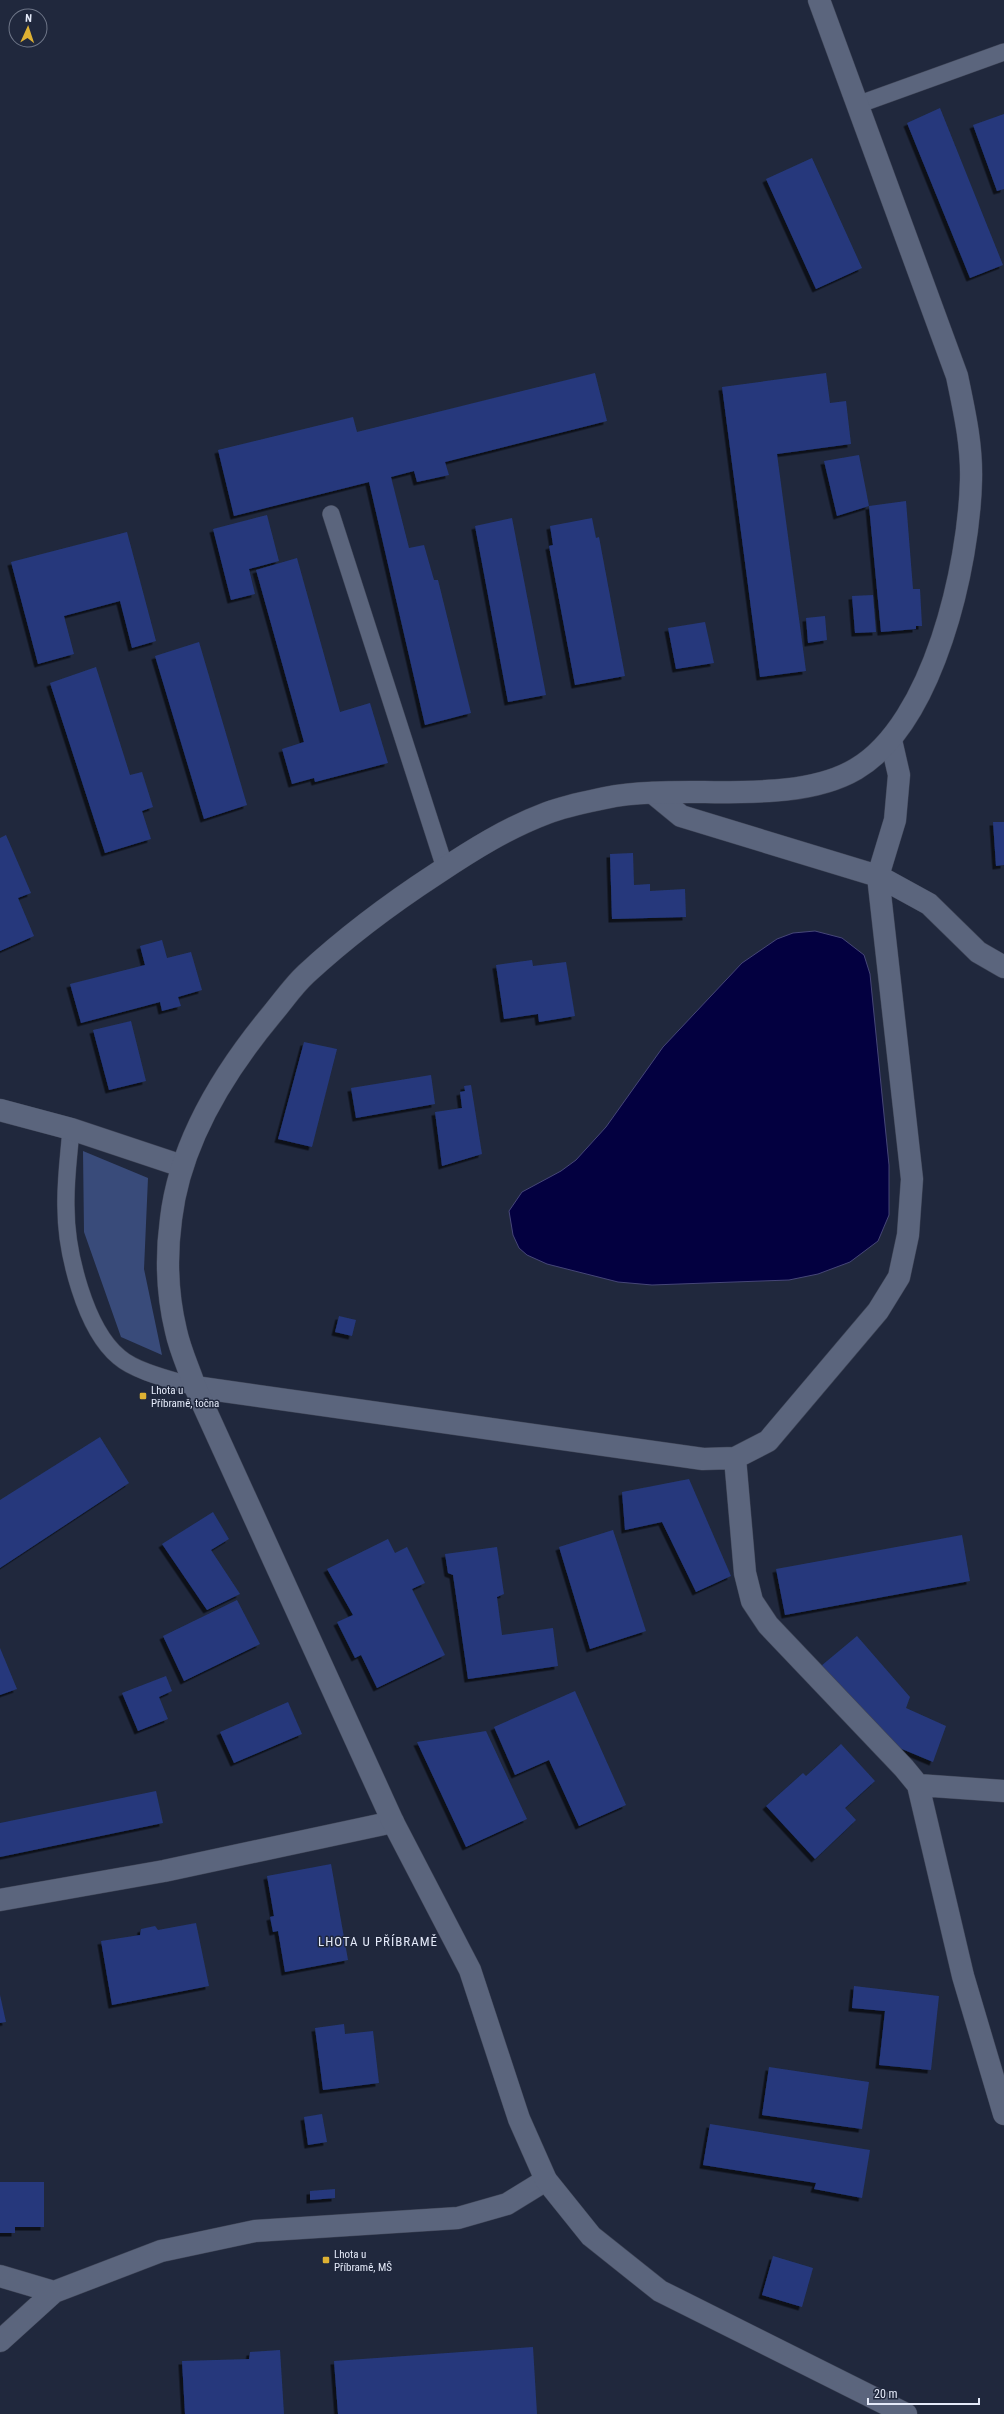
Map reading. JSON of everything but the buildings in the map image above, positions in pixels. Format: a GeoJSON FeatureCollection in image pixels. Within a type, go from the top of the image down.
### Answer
{"type":"FeatureCollection","features":[{"type":"Feature","properties":{"kind":"street"},"geometry":{"type":"LineString","coordinates":[[819,0],[957,376],[968,430],[970,488],[963,547],[951,614],[928,678],[891,740],[857,769],[823,784],[771,790],[653,793],[609,797],[552,811],[505,831],[390,904],[303,977],[240,1054],[209,1104],[182,1166],[171,1217],[167,1273],[176,1330],[195,1387],[393,1822],[470,1970],[519,2119],[546,2180],[591,2236],[660,2291],[906,2414]]}},
{"type":"Feature","properties":{"kind":"street"},"geometry":{"type":"LineString","coordinates":[[195,1387],[703,1459],[735,1458],[768,1441],[878,1312],[899,1277],[908,1235],[912,1179],[878,876],[896,812],[899,775],[891,740]]}},
{"type":"Feature","properties":{"kind":"street"},"geometry":{"type":"LineString","coordinates":[[653,793],[681,816],[878,876],[929,904],[978,952],[1004,967]]}},
{"type":"Feature","properties":{"kind":"street"},"geometry":{"type":"LineString","coordinates":[[0,1110],[71,1129],[182,1166]]}},
{"type":"Feature","properties":{"kind":"street"},"geometry":{"type":"LineString","coordinates":[[735,1458],[745,1573],[752,1601],[768,1625],[904,1768],[918,1785],[963,1976],[1004,2114]]}},
{"type":"Feature","properties":{"kind":"street"},"geometry":{"type":"LineString","coordinates":[[918,1785],[1004,1791]]}},
{"type":"Feature","properties":{"kind":"street"},"geometry":{"type":"LineString","coordinates":[[0,1900],[164,1871],[393,1822]]}},
{"type":"Feature","properties":{"kind":"street"},"geometry":{"type":"LineString","coordinates":[[0,2341],[54,2292],[160,2251],[255,2230],[458,2218],[507,2204],[546,2180]]}},
{"type":"Feature","properties":{"kind":"street"},"geometry":{"type":"LineString","coordinates":[[0,2276],[54,2292]]}},
{"type":"Feature","properties":{"kind":"lane"},"geometry":{"type":"LineString","coordinates":[[857,105],[1004,52]]}},
{"type":"Feature","properties":{"kind":"lane"},"geometry":{"type":"LineString","coordinates":[[331,514],[445,868]]}},
{"type":"Feature","properties":{"kind":"lane"},"geometry":{"type":"LineString","coordinates":[[71,1129],[67,1216],[76,1282],[100,1339],[119,1358],[140,1368],[195,1387]]}},
{"type":"Feature","properties":{"kind":"shaded area"},"geometry":{"type":"Polygon","coordinates":[[[815,931],[842,938],[864,955],[870,974],[889,1165],[889,1215],[878,1241],[850,1262],[818,1274],[789,1280],[652,1285],[618,1282],[547,1264],[527,1255],[519,1248],[513,1235],[509,1211],[522,1192],[561,1171],[576,1160],[606,1127],[663,1047],[742,963],[777,939],[793,933],[815,931]]]}},
{"type":"Feature","properties":{"kind":"shaded area"},"geometry":{"type":"Polygon","coordinates":[[[83,1151],[148,1178],[144,1269],[162,1355],[121,1337],[84,1232],[83,1151]]]}},
{"type":"Feature","properties":{"kind":"place","name":"Lhota u Příbramě, točna"},"geometry":{"type":"Point","coordinates":[143,1396]}},
{"type":"Feature","properties":{"kind":"place","name":"Lhota u Příbramě, MŠ"},"geometry":{"type":"Point","coordinates":[326,2260]}},
{"type":"Feature","properties":{"kind":"district","name":"LHOTA U PŘÍBRAMĚ"},"geometry":{"type":"Point","coordinates":[378,1941]}}]}
